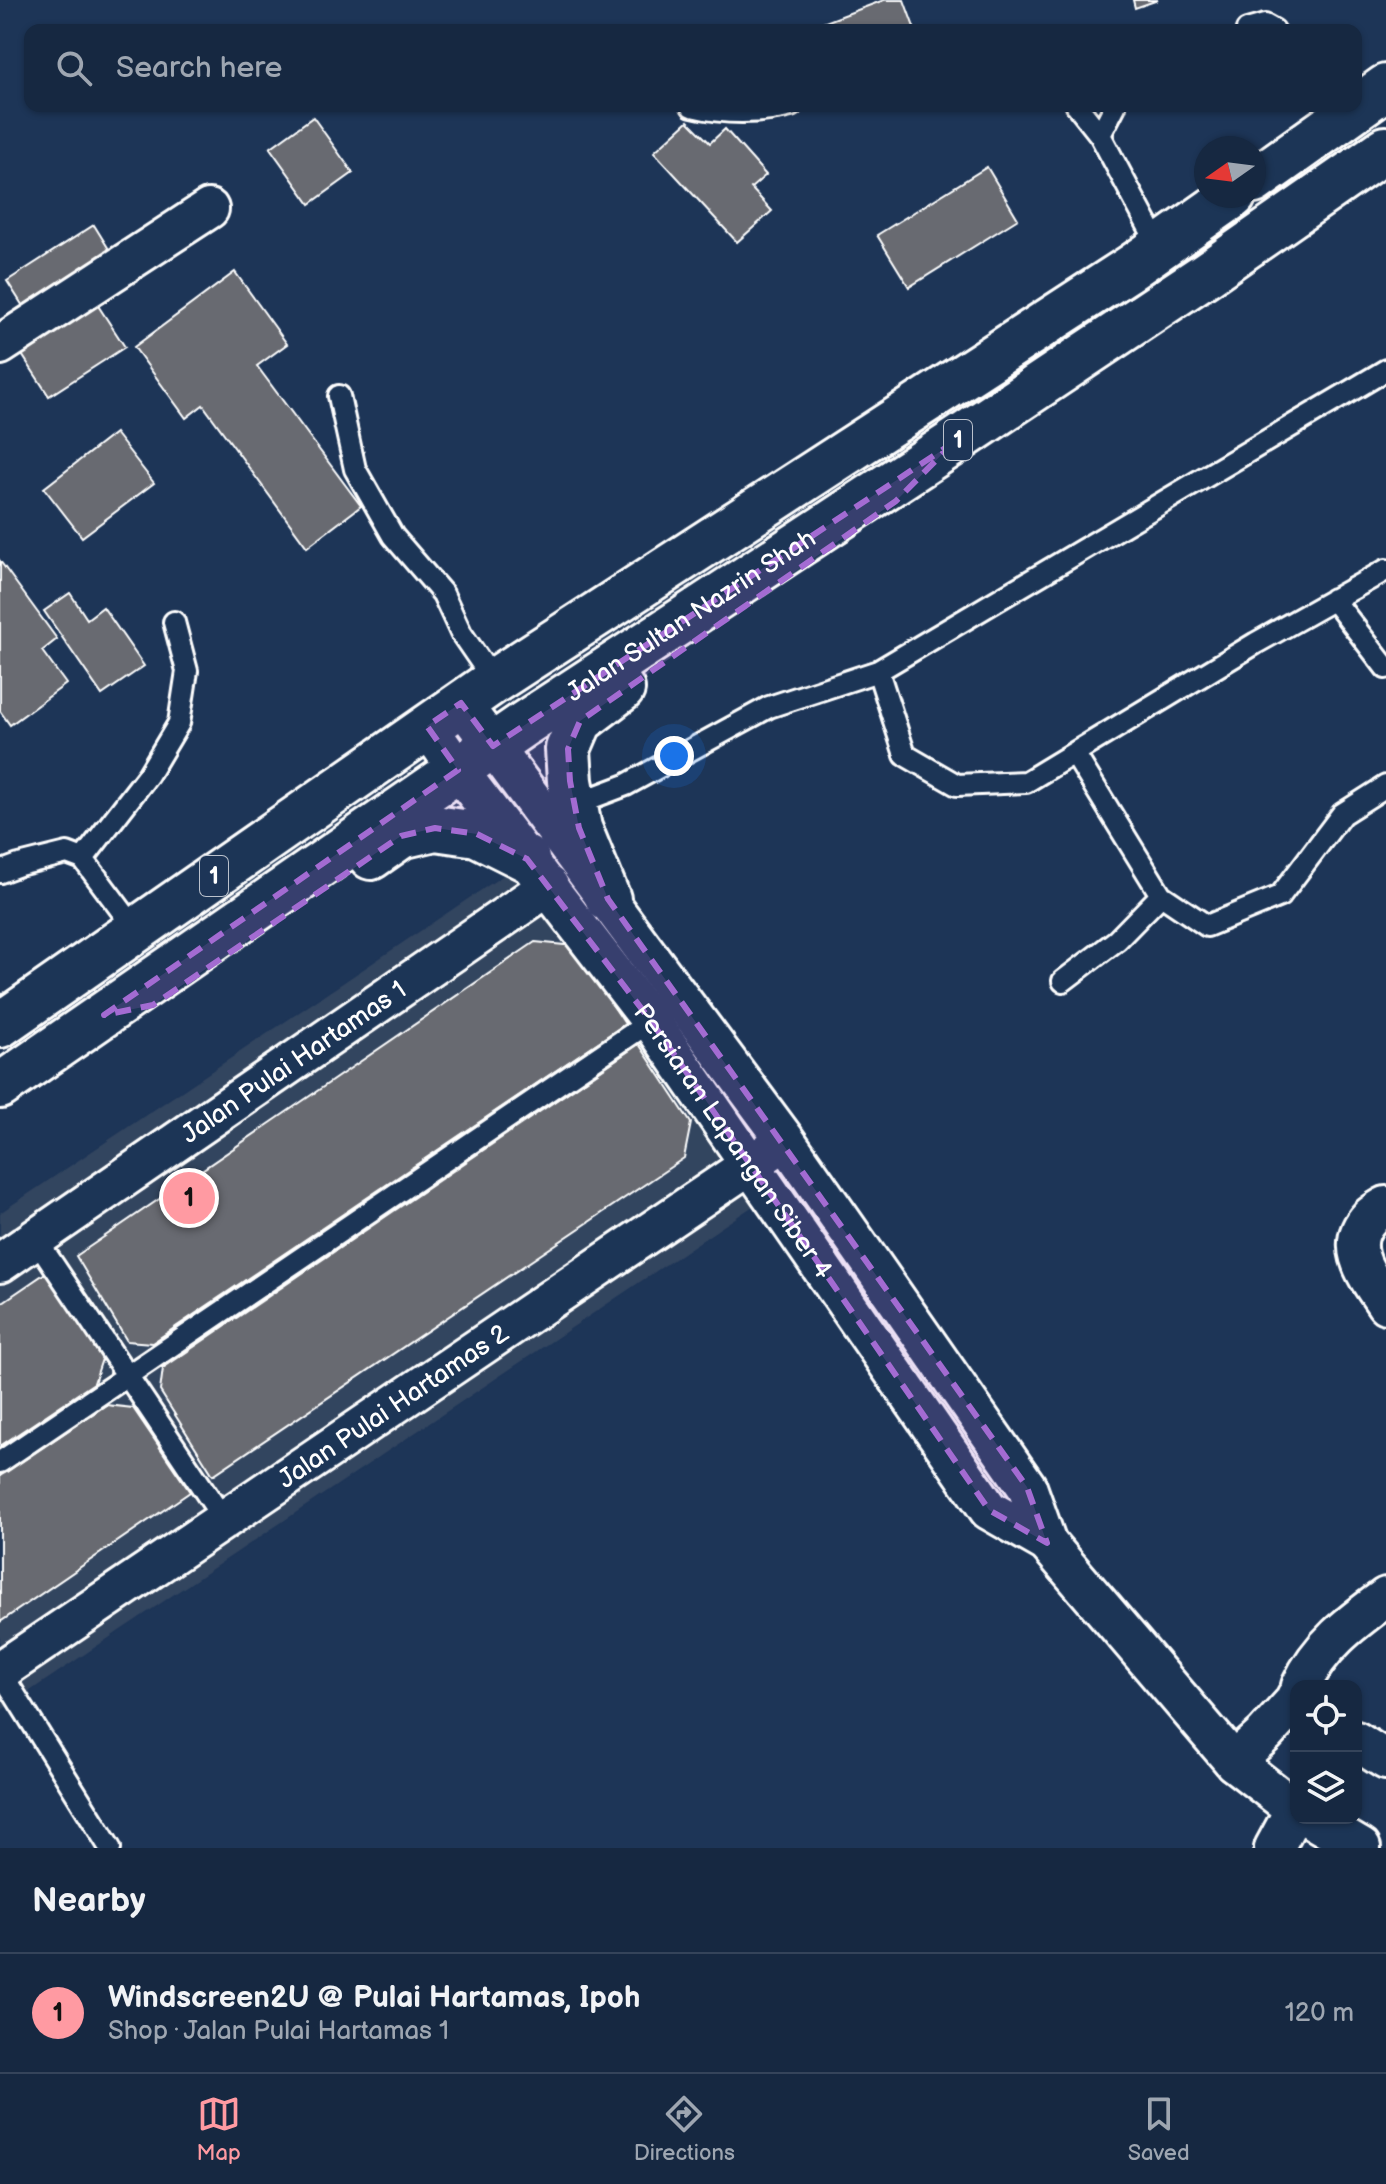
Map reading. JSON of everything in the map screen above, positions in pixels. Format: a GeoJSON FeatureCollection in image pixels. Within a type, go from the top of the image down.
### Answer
{"type":"FeatureCollection","features":[{"type":"Feature","properties":{"kind":"highway"},"geometry":{"type":"LineString","coordinates":[[1266,172],[1348,112]]}},
{"type":"Feature","properties":{"kind":"highway","name":"Jalan Sultan Nazrin Shah"},"geometry":{"type":"LineString","coordinates":[[0,1086],[476,758],[1208,273],[1386,149]]}},
{"type":"Feature","properties":{"kind":"highway","name":"Jalan Sultan Nazrin Shah"},"geometry":{"type":"LineString","coordinates":[[0,1025],[461,704],[1160,248],[1216,208]]}},
{"type":"Feature","properties":{"kind":"highway"},"geometry":{"type":"LineString","coordinates":[[608,899],[579,828],[573,805],[568,749],[580,721],[606,700],[778,588],[884,510],[953,443]]}},
{"type":"Feature","properties":{"kind":"highway"},"geometry":{"type":"LineString","coordinates":[[104,1015],[153,1005],[401,836],[435,828],[477,834],[538,873]]}},
{"type":"Feature","properties":{"kind":"street"},"geometry":{"type":"LineString","coordinates":[[0,345],[209,209]]}},
{"type":"Feature","properties":{"kind":"street","name":"Persiaran Lapangan Siber 4"},"geometry":{"type":"LineString","coordinates":[[461,704],[476,758],[538,873],[651,1021],[989,1510],[1047,1543],[1234,1762],[1290,1805]]}},
{"type":"Feature","properties":{"kind":"street","name":"Persiaran Lapangan Siber 4"},"geometry":{"type":"LineString","coordinates":[[476,758],[608,899],[786,1141],[1027,1487],[1047,1543]]}},
{"type":"Feature","properties":{"kind":"street","name":"Jalan Pulai Hartamas 1"},"geometry":{"type":"LineString","coordinates":[[0,1263],[538,873]]}},
{"type":"Feature","properties":{"kind":"street","name":"Jalan Pulai Hartamas 2"},"geometry":{"type":"LineString","coordinates":[[0,1671],[786,1141]]}},
{"type":"Feature","properties":{"kind":"street"},"geometry":{"type":"LineString","coordinates":[[1386,1206],[1369,1218],[1357,1239],[1360,1264],[1386,1304]]}},
{"type":"Feature","properties":{"kind":"street"},"geometry":{"type":"LineString","coordinates":[[1304,1680],[1323,1648],[1386,1597]]}},
{"type":"Feature","properties":{"kind":"street"},"geometry":{"type":"LineString","coordinates":[[1234,1762],[1265,1734],[1290,1705]]}},
{"type":"Feature","properties":{"kind":"street"},"geometry":{"type":"LineString","coordinates":[[1362,1745],[1386,1760]]}},
{"type":"Feature","properties":{"kind":"street"},"geometry":{"type":"LineString","coordinates":[[1274,1848],[1290,1820]]}},
{"type":"Feature","properties":{"kind":"street"},"geometry":{"type":"LineString","coordinates":[[1320,1824],[1361,1848]]}},
{"type":"Feature","properties":{"kind":"lane"},"geometry":{"type":"LineString","coordinates":[[1082,112],[1100,135],[1160,248]]}},
{"type":"Feature","properties":{"kind":"lane"},"geometry":{"type":"LineString","coordinates":[[1100,135],[1112,112]]}},
{"type":"Feature","properties":{"kind":"lane"},"geometry":{"type":"LineString","coordinates":[[573,805],[626,785],[769,707],[878,671],[1386,370]]}},
{"type":"Feature","properties":{"kind":"lane"},"geometry":{"type":"LineString","coordinates":[[339,396],[355,469],[393,536],[443,594],[461,633],[461,704]]}},
{"type":"Feature","properties":{"kind":"lane"},"geometry":{"type":"LineString","coordinates":[[878,671],[905,755],[957,785],[1026,782],[1256,643],[1386,570]]}},
{"type":"Feature","properties":{"kind":"lane"},"geometry":{"type":"LineString","coordinates":[[1333,599],[1386,668]]}},
{"type":"Feature","properties":{"kind":"lane"},"geometry":{"type":"LineString","coordinates":[[83,859],[148,775],[179,723],[187,671],[174,622]]}},
{"type":"Feature","properties":{"kind":"lane"},"geometry":{"type":"LineString","coordinates":[[1074,753],[1161,895],[1207,926],[1280,896],[1342,814],[1386,786]]}},
{"type":"Feature","properties":{"kind":"lane"},"geometry":{"type":"LineString","coordinates":[[0,872],[67,853],[83,859],[136,930]]}},
{"type":"Feature","properties":{"kind":"lane"},"geometry":{"type":"LineString","coordinates":[[1063,981],[1117,940],[1161,895]]}},
{"type":"Feature","properties":{"kind":"lane"},"geometry":{"type":"LineString","coordinates":[[0,1462],[651,1021]]}},
{"type":"Feature","properties":{"kind":"lane"},"geometry":{"type":"LineString","coordinates":[[36,1239],[224,1520]]}},
{"type":"Feature","properties":{"kind":"lane"},"geometry":{"type":"LineString","coordinates":[[0,1671],[110,1848]]}},
{"type":"Feature","properties":{"kind":"highlighted area"},"geometry":{"type":"Polygon","coordinates":[[[953,443],[896,501],[580,721],[568,749],[570,781],[579,828],[608,899],[1027,1487],[1047,1543],[989,1510],[651,1021],[527,859],[477,834],[435,828],[401,836],[153,1005],[104,1015],[458,770],[427,726],[461,703],[493,746],[953,443]]]}},
{"type":"Feature","properties":{"kind":"shaded area"},"geometry":{"type":"Polygon","coordinates":[[[526,860],[765,1198],[0,1711],[0,1213],[526,860]]]}},
{"type":"Feature","properties":{"kind":"building"},"geometry":{"type":"Polygon","coordinates":[[[884,0],[904,0],[913,24],[820,24],[884,0]]]}},
{"type":"Feature","properties":{"kind":"building"},"geometry":{"type":"Polygon","coordinates":[[[1133,0],[1158,0],[1135,8],[1133,0]]]}},
{"type":"Feature","properties":{"kind":"building"},"geometry":{"type":"Polygon","coordinates":[[[313,117],[353,173],[310,204],[270,148],[313,117]]]}},
{"type":"Feature","properties":{"kind":"building"},"geometry":{"type":"Polygon","coordinates":[[[688,121],[710,143],[725,129],[766,175],[751,188],[772,211],[737,242],[654,152],[688,121]]]}},
{"type":"Feature","properties":{"kind":"building"},"geometry":{"type":"Polygon","coordinates":[[[987,167],[1018,219],[909,287],[877,235],[987,167]]]}},
{"type":"Feature","properties":{"kind":"building"},"geometry":{"type":"Polygon","coordinates":[[[94,225],[115,259],[28,314],[7,281],[94,225]]]}},
{"type":"Feature","properties":{"kind":"building"},"geometry":{"type":"Polygon","coordinates":[[[235,272],[287,344],[257,366],[361,506],[307,547],[203,405],[186,418],[134,347],[235,272]]]}},
{"type":"Feature","properties":{"kind":"building"},"geometry":{"type":"Polygon","coordinates":[[[95,301],[125,347],[49,396],[19,350],[95,301]]]}},
{"type":"Feature","properties":{"kind":"building"},"geometry":{"type":"Polygon","coordinates":[[[115,433],[154,483],[82,537],[44,488],[115,433]]]}},
{"type":"Feature","properties":{"kind":"building"},"geometry":{"type":"Polygon","coordinates":[[[0,561],[57,639],[42,651],[66,684],[10,725],[0,711],[0,561]]]}},
{"type":"Feature","properties":{"kind":"building"},"geometry":{"type":"Polygon","coordinates":[[[70,593],[87,619],[103,607],[144,666],[102,695],[44,611],[70,593]]]}},
{"type":"Feature","properties":{"kind":"building"},"geometry":{"type":"Polygon","coordinates":[[[535,942],[574,946],[625,1024],[152,1343],[127,1341],[76,1256],[535,942]]]}},
{"type":"Feature","properties":{"kind":"building"},"geometry":{"type":"Polygon","coordinates":[[[639,1044],[691,1123],[684,1158],[213,1475],[160,1391],[163,1368],[639,1044]]]}},
{"type":"Feature","properties":{"kind":"building"},"geometry":{"type":"Polygon","coordinates":[[[47,1272],[102,1359],[94,1383],[0,1446],[0,1304],[47,1272]]]}},
{"type":"Feature","properties":{"kind":"building"},"geometry":{"type":"Polygon","coordinates":[[[106,1405],[133,1408],[190,1492],[0,1622],[0,1476],[106,1405]]]}},
{"type":"Feature","properties":{"kind":"place","name":"Windscreen2U @ Pulai Hartamas, Ipoh"},"geometry":{"type":"Point","coordinates":[189,1198]}}]}
